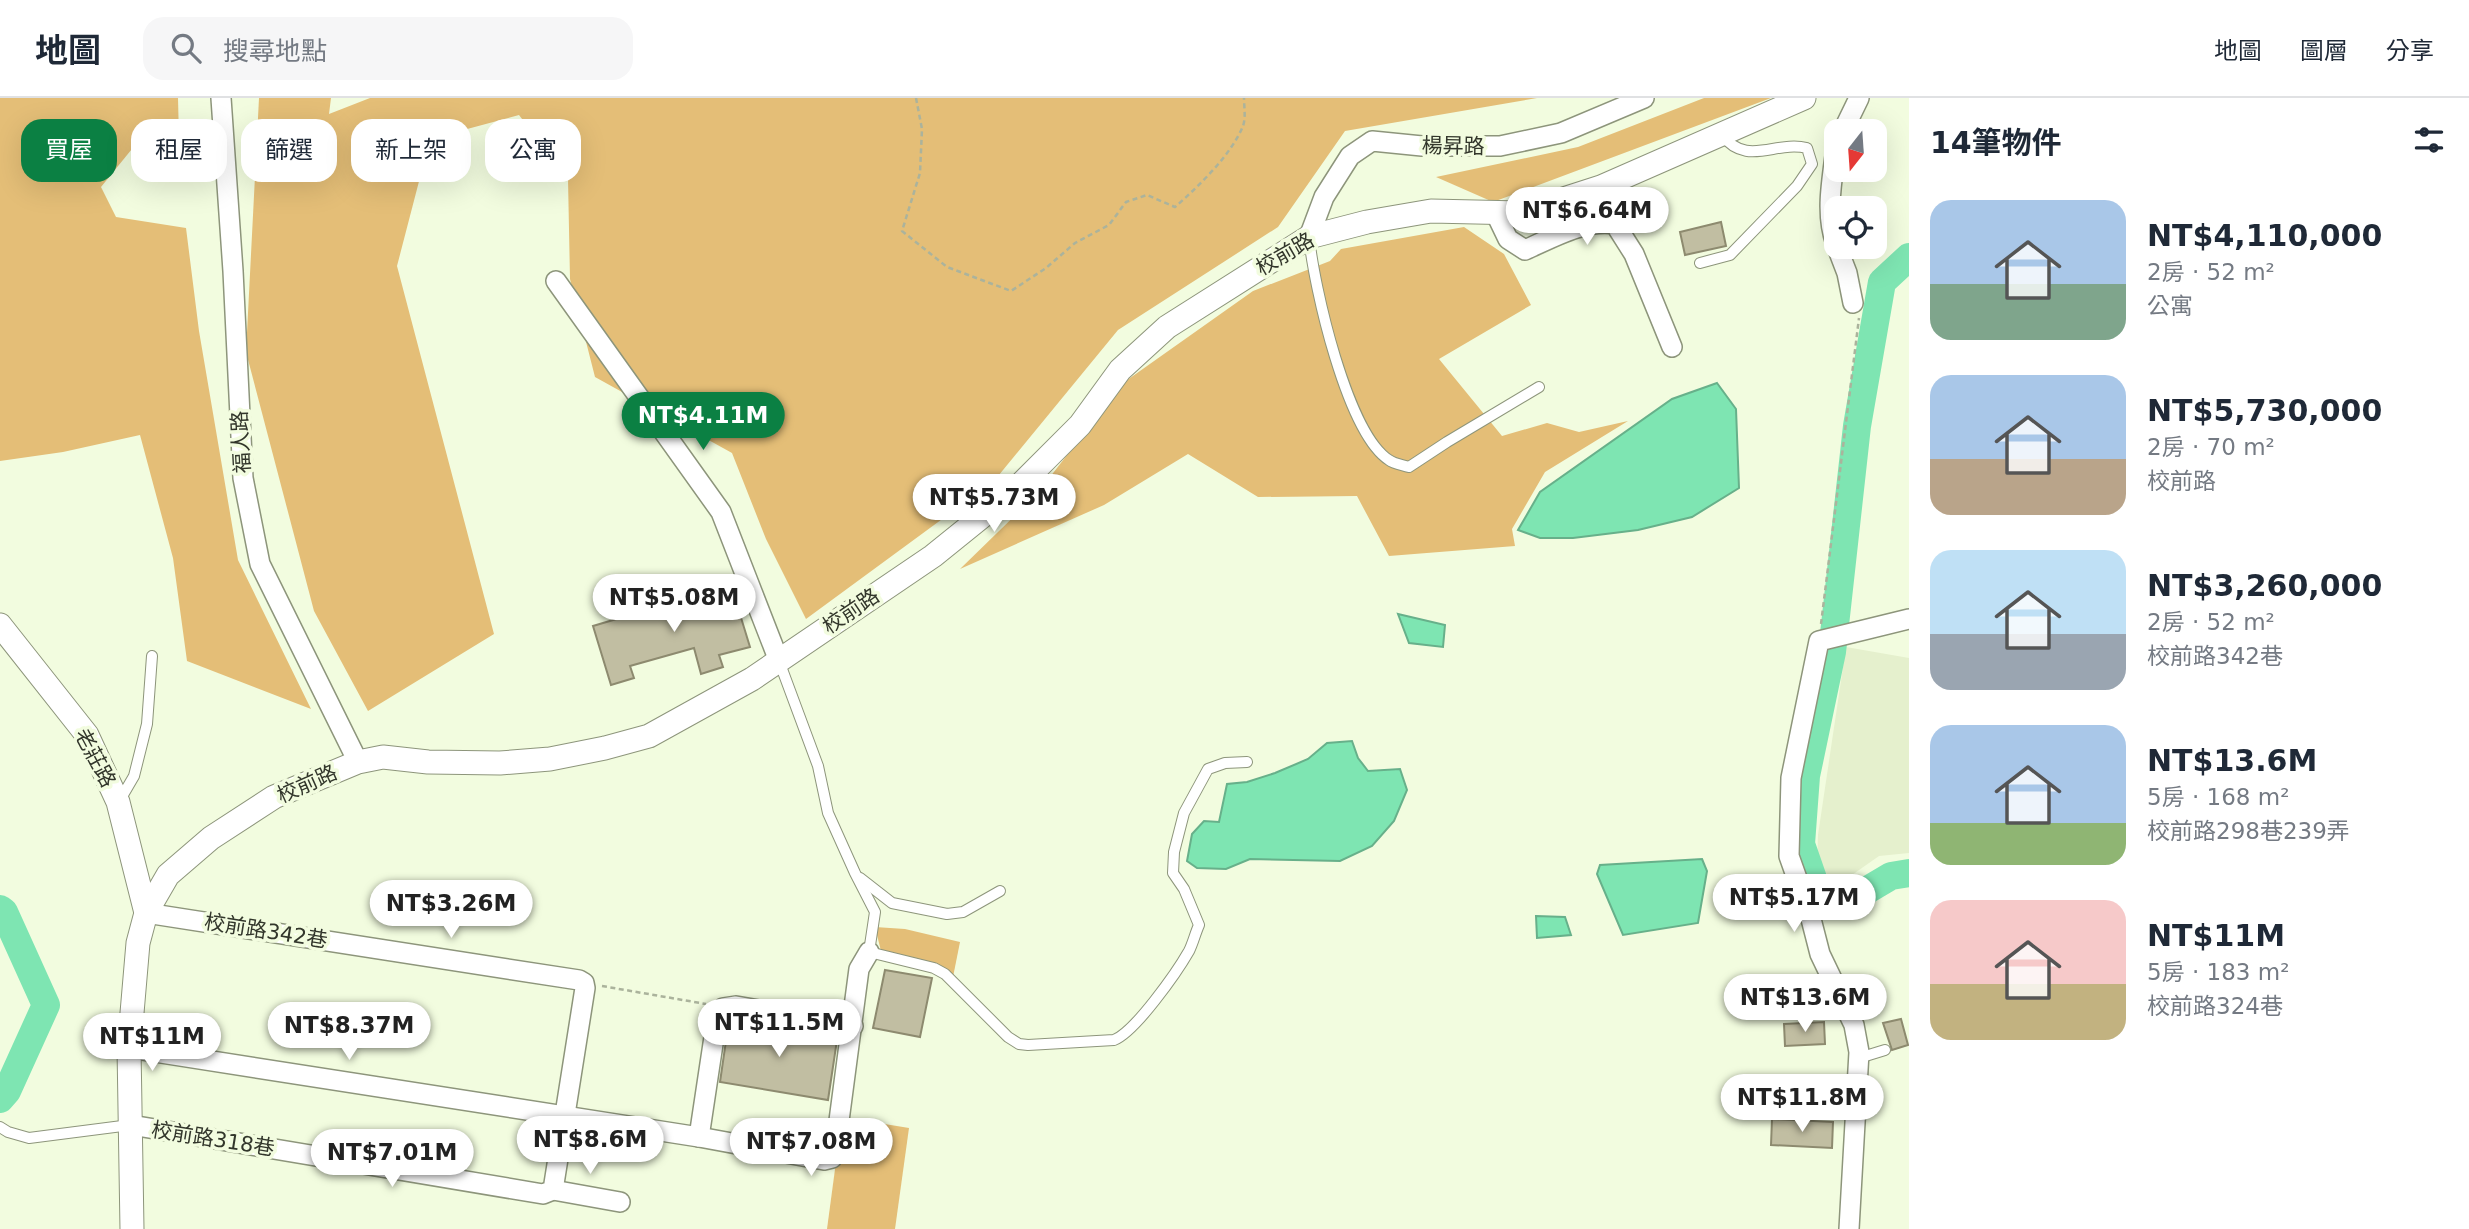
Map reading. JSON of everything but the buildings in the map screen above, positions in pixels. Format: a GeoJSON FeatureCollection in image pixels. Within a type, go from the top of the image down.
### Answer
{"type":"FeatureCollection","features":[{"type":"Feature","properties":{"kind":"street","name":"福人路"},"geometry":{"type":"LineString","coordinates":[[220,98],[233,271],[243,478],[260,564],[358,762]]}},
{"type":"Feature","properties":{"kind":"street","name":"楊昇路"},"geometry":{"type":"LineString","coordinates":[[1308,237],[1324,197],[1350,156],[1372,141],[1422,146],[1500,146],[1561,133],[1644,98]]}},
{"type":"Feature","properties":{"kind":"street","name":"校前路"},"geometry":{"type":"LineString","coordinates":[[132,1229],[129,1048],[138,943],[146,913],[168,875],[211,838],[275,797],[358,762],[383,757],[428,762],[500,763],[550,759],[649,736],[752,679],[933,556],[1016,489],[1080,425],[1119,370],[1167,327],[1308,237],[1367,222],[1430,211],[1520,213],[1601,187],[1804,98]]}},
{"type":"Feature","properties":{"kind":"street"},"geometry":{"type":"LineString","coordinates":[[1849,119],[1859,98]]}},
{"type":"Feature","properties":{"kind":"street"},"geometry":{"type":"LineString","coordinates":[[1495,212],[1508,239],[1525,250],[1600,221],[1615,224],[1634,254],[1672,347]]}},
{"type":"Feature","properties":{"kind":"street"},"geometry":{"type":"LineString","coordinates":[[1842,259],[1853,303]]}},
{"type":"Feature","properties":{"kind":"street"},"geometry":{"type":"LineString","coordinates":[[556,281],[721,512],[779,661]]}},
{"type":"Feature","properties":{"kind":"street"},"geometry":{"type":"LineString","coordinates":[[1849,1229],[1859,1058],[1854,1025],[1820,954],[1810,915],[1789,856],[1791,778],[1819,641],[1909,619]]}},
{"type":"Feature","properties":{"kind":"street","name":"老莊路"},"geometry":{"type":"LineString","coordinates":[[0,625],[87,736],[118,802],[146,913]]}},
{"type":"Feature","properties":{"kind":"street","name":"校前路342巷"},"geometry":{"type":"LineString","coordinates":[[146,913],[579,979],[584,983]]}},
{"type":"Feature","properties":{"kind":"street"},"geometry":{"type":"LineString","coordinates":[[129,1048],[699,1137],[824,1160],[832,1158],[835,1151],[859,969],[869,952]]}},
{"type":"Feature","properties":{"kind":"street"},"geometry":{"type":"LineString","coordinates":[[553,1190],[584,983]]}},
{"type":"Feature","properties":{"kind":"street"},"geometry":{"type":"LineString","coordinates":[[699,1137],[716,1024],[723,1007],[736,1006],[853,1026]]}},
{"type":"Feature","properties":{"kind":"street","name":"校前路318巷"},"geometry":{"type":"LineString","coordinates":[[131,1125],[543,1194],[553,1190],[620,1202]]}},
{"type":"Feature","properties":{"kind":"lane"},"geometry":{"type":"LineString","coordinates":[[1700,263],[1730,255],[1797,186],[1812,164],[1807,148],[1794,145],[1764,151],[1744,151],[1729,145],[1720,134]]}},
{"type":"Feature","properties":{"kind":"lane"},"geometry":{"type":"LineString","coordinates":[[1308,237],[1312,266],[1341,379],[1365,431],[1389,461],[1409,467],[1539,387]]}},
{"type":"Feature","properties":{"kind":"lane"},"geometry":{"type":"LineString","coordinates":[[118,802],[134,776],[147,724],[152,656]]}},
{"type":"Feature","properties":{"kind":"lane"},"geometry":{"type":"LineString","coordinates":[[779,661],[817,766],[828,813],[875,912],[869,952],[934,968],[945,974],[1008,1037],[1019,1044],[1121,1037],[1137,1022],[1189,951],[1199,925],[1184,889],[1173,873],[1174,852],[1184,813],[1208,769],[1225,763],[1247,762]]}},
{"type":"Feature","properties":{"kind":"lane"},"geometry":{"type":"LineString","coordinates":[[855,873],[892,903],[947,914],[963,912],[1000,891]]}},
{"type":"Feature","properties":{"kind":"lane"},"geometry":{"type":"LineString","coordinates":[[1859,1058],[1885,1050]]}},
{"type":"Feature","properties":{"kind":"lane"},"geometry":{"type":"LineString","coordinates":[[0,1127],[29,1138],[131,1125]]}},
{"type":"Feature","properties":{"kind":"path"},"geometry":{"type":"LineString","coordinates":[[916,98],[922,129],[920,173],[902,231],[947,267],[1011,291],[1046,268],[1075,243],[1109,225],[1126,202],[1147,195],[1175,207],[1220,163],[1244,124],[1244,98]]}},
{"type":"Feature","properties":{"kind":"path"},"geometry":{"type":"LineString","coordinates":[[1819,641],[1860,320],[1853,303]]}},
{"type":"Feature","properties":{"kind":"path"},"geometry":{"type":"LineString","coordinates":[[584,983],[723,1007]]}},
{"type":"Feature","properties":{"kind":"shaded area"},"geometry":{"type":"Polygon","coordinates":[[[0,98],[178,98],[179,119],[131,119],[131,150],[117,167],[117,119],[21,119],[21,182],[105,182],[101,187],[116,217],[186,228],[199,331],[238,560],[311,709],[187,661],[173,558],[140,435],[63,452],[0,461],[0,98]]]}},
{"type":"Feature","properties":{"kind":"shaded area"},"geometry":{"type":"Polygon","coordinates":[[[259,98],[331,98],[329,114],[370,98],[1537,98],[1345,131],[1278,227],[1118,330],[994,481],[806,619],[766,539],[732,453],[595,377],[570,279],[568,182],[581,182],[581,119],[522,119],[519,115],[504,119],[485,119],[485,124],[471,128],[471,119],[351,119],[351,182],[419,182],[397,266],[494,634],[368,711],[314,611],[246,352],[255,182],[337,182],[337,119],[258,119],[259,98]]]}},
{"type":"Feature","properties":{"kind":"shaded area"},"geometry":{"type":"Polygon","coordinates":[[[1704,98],[1771,98],[1493,202],[1436,177],[1578,147],[1704,98]]]}},
{"type":"Feature","properties":{"kind":"shaded area"},"geometry":{"type":"Polygon","coordinates":[[[1464,227],[1504,254],[1531,305],[1439,359],[1502,436],[1547,423],[1579,432],[1628,421],[1545,472],[1512,529],[1515,546],[1389,556],[1357,496],[1258,497],[1188,454],[1104,505],[960,569],[1036,495],[1123,383],[1253,291],[1330,261],[1341,249],[1464,227]]]}},
{"type":"Feature","properties":{"kind":"shaded area"},"geometry":{"type":"Polygon","coordinates":[[[1717,383],[1736,409],[1739,488],[1692,517],[1638,530],[1573,538],[1540,538],[1518,530],[1540,492],[1672,399],[1717,383]]]}},
{"type":"Feature","properties":{"kind":"shaded area"},"geometry":{"type":"Polygon","coordinates":[[[1398,614],[1445,625],[1443,647],[1409,643],[1398,614]]]}},
{"type":"Feature","properties":{"kind":"shaded area"},"geometry":{"type":"Polygon","coordinates":[[[1846,647],[1909,658],[1909,853],[1879,856],[1839,884],[1817,866],[1818,835],[1846,647]]]}},
{"type":"Feature","properties":{"kind":"shaded area"},"geometry":{"type":"Polygon","coordinates":[[[1352,741],[1358,758],[1368,771],[1400,769],[1407,790],[1394,821],[1372,846],[1340,861],[1250,859],[1226,869],[1197,868],[1187,861],[1192,834],[1204,821],[1219,822],[1227,784],[1247,782],[1275,773],[1308,759],[1327,743],[1352,741]]]}},
{"type":"Feature","properties":{"kind":"shaded area"},"geometry":{"type":"Polygon","coordinates":[[[1702,859],[1707,871],[1698,923],[1623,935],[1597,874],[1600,865],[1702,859]]]}},
{"type":"Feature","properties":{"kind":"shaded area"},"geometry":{"type":"Polygon","coordinates":[[[1536,916],[1565,917],[1571,935],[1537,938],[1536,916]]]}},
{"type":"Feature","properties":{"kind":"shaded area"},"geometry":{"type":"Polygon","coordinates":[[[875,927],[905,929],[960,942],[953,977],[883,959],[875,927]]]}},
{"type":"Feature","properties":{"kind":"shaded area"},"geometry":{"type":"Polygon","coordinates":[[[842,1117],[909,1128],[895,1229],[827,1229],[842,1117]]]}},
{"type":"Feature","properties":{"kind":"waterway"},"geometry":{"type":"LineString","coordinates":[[1909,257],[1882,282],[1857,426],[1832,652],[1806,776],[1801,844],[1819,896],[1829,903],[1842,905],[1891,876],[1909,873]]}},
{"type":"Feature","properties":{"kind":"waterway"},"geometry":{"type":"LineString","coordinates":[[0,909],[4,912],[46,1005],[7,1091],[0,1099]]}}]}
